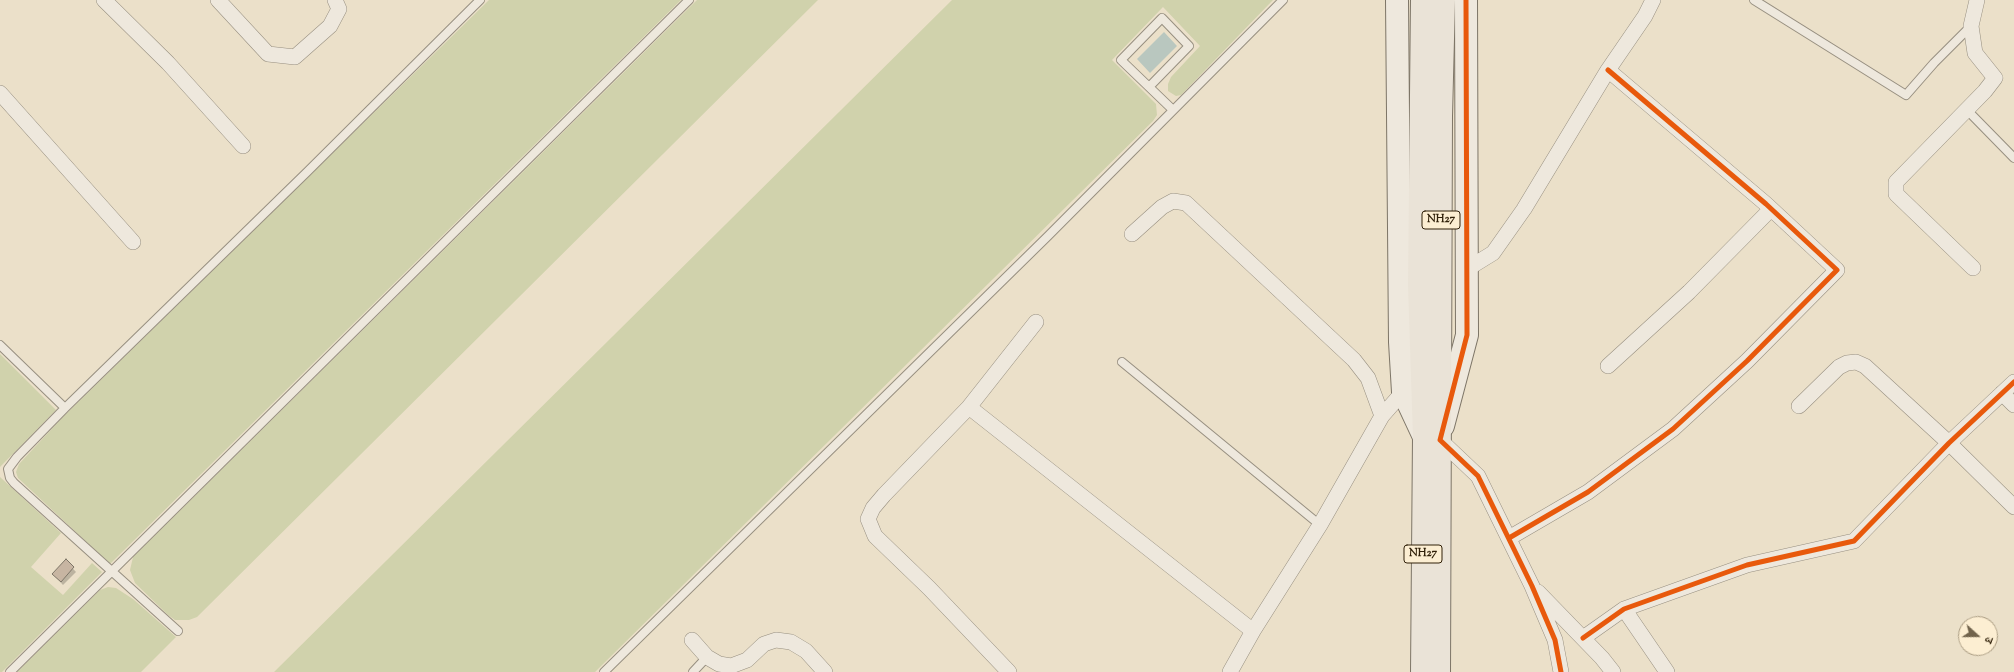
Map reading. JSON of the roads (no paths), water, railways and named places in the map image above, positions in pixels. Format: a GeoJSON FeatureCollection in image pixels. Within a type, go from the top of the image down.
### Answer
{"type":"FeatureCollection","features":[{"type":"Feature","properties":{"kind":"highway","name":"NH27"},"geometry":{"type":"LineString","coordinates":[[1422,0],[1419,285],[1432,438],[1439,672]]}},
{"type":"Feature","properties":{"kind":"highway","name":"NH27"},"geometry":{"type":"LineString","coordinates":[[1422,672],[1432,438],[1444,0]]}},
{"type":"Feature","properties":{"kind":"street"},"geometry":{"type":"LineString","coordinates":[[104,0],[168,63],[243,146]]}},
{"type":"Feature","properties":{"kind":"street"},"geometry":{"type":"LineString","coordinates":[[218,0],[268,54],[295,57],[330,26],[338,9],[335,0]]}},
{"type":"Feature","properties":{"kind":"street"},"geometry":{"type":"LineString","coordinates":[[1397,0],[1400,319],[1403,392],[1432,438],[1478,476],[1532,586],[1555,640],[1561,672]]}},
{"type":"Feature","properties":{"kind":"street"},"geometry":{"type":"LineString","coordinates":[[1432,438],[1467,335],[1466,0]]}},
{"type":"Feature","properties":{"kind":"street"},"geometry":{"type":"LineString","coordinates":[[1467,269],[1493,253],[1524,209],[1608,70],[1645,16],[1653,0]]}},
{"type":"Feature","properties":{"kind":"street"},"geometry":{"type":"LineString","coordinates":[[1973,268],[1896,194],[1896,182],[1967,110],[1995,78],[1975,53],[1971,26],[1977,0]]}},
{"type":"Feature","properties":{"kind":"street"},"geometry":{"type":"LineString","coordinates":[[1509,538],[1588,492],[1673,430],[1747,361],[1837,270],[1771,209],[1608,70]]}},
{"type":"Feature","properties":{"kind":"street"},"geometry":{"type":"LineString","coordinates":[[0,93],[133,242]]}},
{"type":"Feature","properties":{"kind":"street"},"geometry":{"type":"LineString","coordinates":[[1132,234],[1162,207],[1173,201],[1186,203],[1354,360],[1368,378],[1382,416]]}},
{"type":"Feature","properties":{"kind":"street"},"geometry":{"type":"LineString","coordinates":[[1608,366],[1689,292],[1771,209]]}},
{"type":"Feature","properties":{"kind":"street"},"geometry":{"type":"LineString","coordinates":[[1009,672],[929,588],[875,536],[868,519],[884,495],[969,407],[1036,322]]}},
{"type":"Feature","properties":{"kind":"street"},"geometry":{"type":"LineString","coordinates":[[1799,406],[1839,367],[1847,363],[1856,362],[1865,366],[1950,443],[2014,507]]}},
{"type":"Feature","properties":{"kind":"street"},"geometry":{"type":"LineString","coordinates":[[1583,638],[1624,609],[1747,565],[1854,541],[1950,443],[2014,382]]}},
{"type":"Feature","properties":{"kind":"street"},"geometry":{"type":"LineString","coordinates":[[1230,672],[1253,630],[1320,525],[1382,416],[1403,392]]}},
{"type":"Feature","properties":{"kind":"street"},"geometry":{"type":"LineString","coordinates":[[2002,393],[2014,405]]}},
{"type":"Feature","properties":{"kind":"street"},"geometry":{"type":"LineString","coordinates":[[969,407],[1253,630]]}},
{"type":"Feature","properties":{"kind":"street"},"geometry":{"type":"LineString","coordinates":[[1532,586],[1583,638],[1613,672]]}},
{"type":"Feature","properties":{"kind":"street"},"geometry":{"type":"LineString","coordinates":[[1624,609],[1667,672]]}},
{"type":"Feature","properties":{"kind":"street"},"geometry":{"type":"LineString","coordinates":[[692,640],[707,657],[719,664],[731,666],[747,660],[764,644],[776,640],[791,642],[806,651],[825,672]]}},
{"type":"Feature","properties":{"kind":"lane"},"geometry":{"type":"LineString","coordinates":[[178,631],[14,483],[8,474],[11,464],[65,408],[308,172],[480,0]]}},
{"type":"Feature","properties":{"kind":"lane"},"geometry":{"type":"LineString","coordinates":[[10,672],[689,0]]}},
{"type":"Feature","properties":{"kind":"lane"},"geometry":{"type":"LineString","coordinates":[[604,672],[1048,236],[1283,0]]}},
{"type":"Feature","properties":{"kind":"lane"},"geometry":{"type":"LineString","coordinates":[[1754,0],[1906,95],[1934,63],[1971,26]]}},
{"type":"Feature","properties":{"kind":"lane"},"geometry":{"type":"LineString","coordinates":[[1149,87],[1189,46],[1162,18],[1121,60],[1149,87],[1173,110]]}},
{"type":"Feature","properties":{"kind":"lane"},"geometry":{"type":"LineString","coordinates":[[1967,110],[2014,158]]}},
{"type":"Feature","properties":{"kind":"lane"},"geometry":{"type":"LineString","coordinates":[[0,345],[65,408]]}},
{"type":"Feature","properties":{"kind":"lane"},"geometry":{"type":"LineString","coordinates":[[1122,362],[1320,525]]}},
{"type":"Feature","properties":{"kind":"lane"},"geometry":{"type":"LineString","coordinates":[[694,672],[707,657]]}}]}
